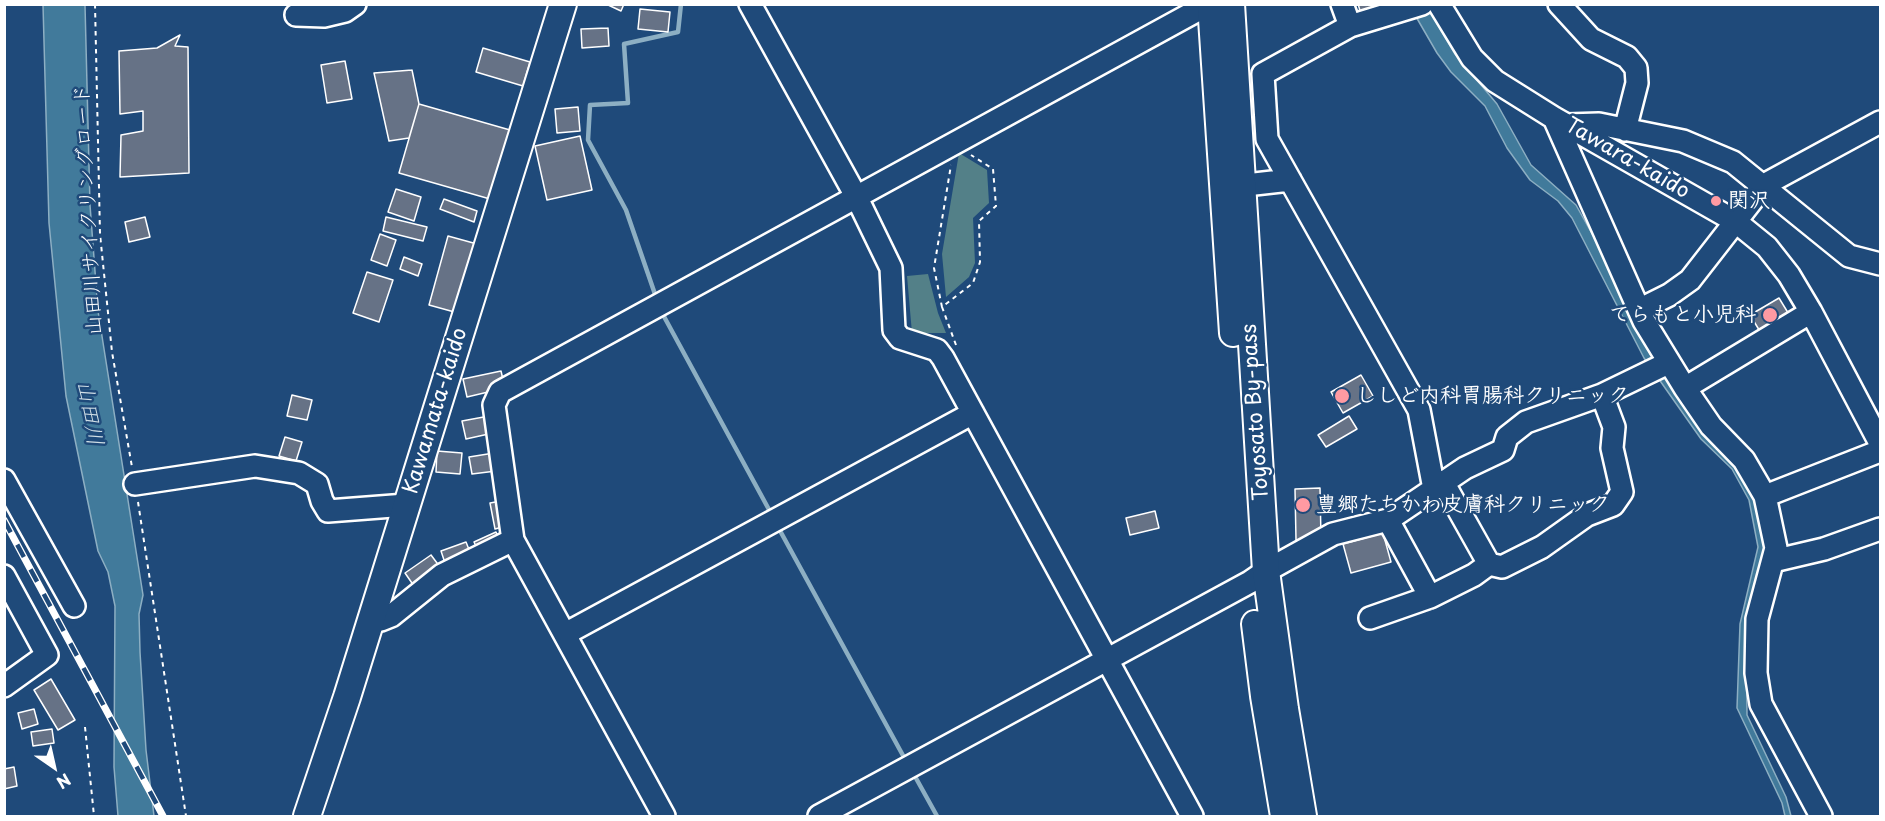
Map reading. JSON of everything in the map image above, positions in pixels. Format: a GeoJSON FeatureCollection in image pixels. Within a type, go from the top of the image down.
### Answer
{"type":"FeatureCollection","features":[{"type":"Feature","properties":{"kind":"main road","name":"Kawamata-kaido"},"geometry":{"type":"LineString","coordinates":[[307,816],[347,697],[563,4]]}},
{"type":"Feature","properties":{"kind":"main road","name":"Toyosato By-pass"},"geometry":{"type":"LineString","coordinates":[[1212,8],[1233,187],[1264,696],[1284,816]]}},
{"type":"Feature","properties":{"kind":"main road","name":"Toyosato By-pass"},"geometry":{"type":"LineString","coordinates":[[1258,577],[1285,709],[1303,816]]}},
{"type":"Feature","properties":{"kind":"street"},"geometry":{"type":"LineString","coordinates":[[296,15],[324,16],[345,11],[355,4]]}},
{"type":"Feature","properties":{"kind":"street"},"geometry":{"type":"LineString","coordinates":[[750,4],[856,198],[891,268],[894,330],[900,338],[937,350],[943,358],[1192,816]]}},
{"type":"Feature","properties":{"kind":"street"},"geometry":{"type":"LineString","coordinates":[[1342,4],[1350,26]]}},
{"type":"Feature","properties":{"kind":"street"},"geometry":{"type":"LineString","coordinates":[[1422,4],[1350,26],[1263,74],[1268,139],[1419,410],[1439,485],[1489,564],[1502,567],[1542,547],[1587,515],[1613,505],[1622,492],[1612,448],[1614,427],[1602,395]]}},
{"type":"Feature","properties":{"kind":"street","name":"Tawara-kaido"},"geometry":{"type":"LineString","coordinates":[[1439,4],[1461,42],[1483,70],[1510,91],[1735,221],[1754,235],[1789,275],[1881,443]]}},
{"type":"Feature","properties":{"kind":"street"},"geometry":{"type":"LineString","coordinates":[[1559,4],[1591,39],[1627,57],[1636,68],[1637,83],[1625,130]]}},
{"type":"Feature","properties":{"kind":"street"},"geometry":{"type":"LineString","coordinates":[[664,816],[513,540],[494,405],[500,392],[954,144],[1212,8]]}},
{"type":"Feature","properties":{"kind":"street"},"geometry":{"type":"LineString","coordinates":[[1821,816],[1761,704],[1756,673],[1757,619],[1776,548],[1765,496],[1744,460],[1712,426],[1668,363],[1639,310],[1560,121],[1599,124],[1683,141],[1733,162],[1850,256],[1881,264]]}},
{"type":"Feature","properties":{"kind":"street"},"geometry":{"type":"LineString","coordinates":[[1639,310],[1669,295],[1690,280],[1764,185],[1881,122]]}},
{"type":"Feature","properties":{"kind":"street"},"geometry":{"type":"LineString","coordinates":[[1233,187],[1290,180]]}},
{"type":"Feature","properties":{"kind":"street"},"geometry":{"type":"LineString","coordinates":[[1685,388],[1811,312]]}},
{"type":"Feature","properties":{"kind":"street"},"geometry":{"type":"LineString","coordinates":[[819,816],[1334,534],[1388,520],[1465,468],[1503,450],[1507,437],[1526,422],[1602,395],[1668,363]]}},
{"type":"Feature","properties":{"kind":"street"},"geometry":{"type":"LineString","coordinates":[[565,634],[973,413]]}},
{"type":"Feature","properties":{"kind":"street"},"geometry":{"type":"LineString","coordinates":[[1765,496],[1881,451]]}},
{"type":"Feature","properties":{"kind":"street"},"geometry":{"type":"LineString","coordinates":[[135,484],[255,466],[299,473],[317,484],[328,511],[406,505]]}},
{"type":"Feature","properties":{"kind":"street"},"geometry":{"type":"LineString","coordinates":[[4,480],[74,606]]}},
{"type":"Feature","properties":{"kind":"street"},"geometry":{"type":"LineString","coordinates":[[1388,520],[1430,597]]}},
{"type":"Feature","properties":{"kind":"street"},"geometry":{"type":"LineString","coordinates":[[1773,561],[1824,549],[1881,529]]}},
{"type":"Feature","properties":{"kind":"street"},"geometry":{"type":"LineString","coordinates":[[370,622],[381,621],[391,616],[442,575],[513,540]]}},
{"type":"Feature","properties":{"kind":"street"},"geometry":{"type":"LineString","coordinates":[[1370,618],[1430,597],[1474,575],[1489,564]]}},
{"type":"Feature","properties":{"kind":"street"},"geometry":{"type":"LineString","coordinates":[[4,576],[47,655],[4,686]]}},
{"type":"Feature","properties":{"kind":"path","name":"山田川サイクリングロード"},"geometry":{"type":"LineString","coordinates":[[95,4],[100,234],[112,352],[135,484],[186,816]]}},
{"type":"Feature","properties":{"kind":"path"},"geometry":{"type":"LineString","coordinates":[[942,307],[973,283],[980,262],[980,221],[996,206],[993,169],[954,144],[934,268],[942,307],[957,348],[943,358]]}},
{"type":"Feature","properties":{"kind":"path"},"geometry":{"type":"LineString","coordinates":[[85,728],[94,816]]}},
{"type":"Feature","properties":{"kind":"green space"},"geometry":{"type":"Polygon","coordinates":[[[959,153],[987,170],[989,203],[973,218],[975,263],[969,277],[946,297],[942,254],[959,153]]]}},
{"type":"Feature","properties":{"kind":"green space"},"geometry":{"type":"Polygon","coordinates":[[[928,274],[938,313],[946,333],[912,333],[907,276],[928,274]]]}},
{"type":"Feature","properties":{"kind":"water","name":"山田川"},"geometry":{"type":"Polygon","coordinates":[[[43,5],[85,5],[90,205],[98,311],[143,595],[139,614],[140,652],[146,750],[154,816],[118,816],[114,767],[115,606],[108,572],[98,551],[66,396],[49,223],[43,5]]]}},
{"type":"Feature","properties":{"kind":"water"},"geometry":{"type":"Polygon","coordinates":[[[1426,5],[1455,54],[1497,104],[1531,165],[1576,205],[1600,248],[1650,354],[1707,436],[1737,466],[1756,502],[1766,550],[1746,628],[1747,715],[1786,797],[1791,816],[1785,816],[1782,803],[1737,708],[1740,624],[1758,547],[1749,500],[1732,469],[1701,439],[1644,358],[1572,218],[1558,201],[1530,180],[1507,148],[1485,106],[1451,72],[1437,53],[1415,15],[1426,5]]]}},
{"type":"Feature","properties":{"kind":"building"},"geometry":{"type":"Polygon","coordinates":[[[606,4],[624,4],[621,11],[606,4]]]}},
{"type":"Feature","properties":{"kind":"building"},"geometry":{"type":"Polygon","coordinates":[[[1358,4],[1388,4],[1362,17],[1358,4]]]}},
{"type":"Feature","properties":{"kind":"building"},"geometry":{"type":"Polygon","coordinates":[[[640,9],[670,12],[668,32],[638,29],[640,9]]]}},
{"type":"Feature","properties":{"kind":"building"},"geometry":{"type":"Polygon","coordinates":[[[608,28],[609,46],[582,48],[581,29],[608,28]]]}},
{"type":"Feature","properties":{"kind":"building"},"geometry":{"type":"Polygon","coordinates":[[[180,35],[175,46],[188,47],[189,173],[120,177],[121,135],[143,131],[143,111],[120,114],[119,51],[157,48],[180,35]]]}},
{"type":"Feature","properties":{"kind":"building"},"geometry":{"type":"Polygon","coordinates":[[[483,48],[530,62],[523,86],[476,72],[483,48]]]}},
{"type":"Feature","properties":{"kind":"building"},"geometry":{"type":"Polygon","coordinates":[[[345,61],[352,99],[327,103],[321,65],[345,61]]]}},
{"type":"Feature","properties":{"kind":"building"},"geometry":{"type":"Polygon","coordinates":[[[412,70],[419,104],[409,138],[389,141],[374,73],[412,70]]]}},
{"type":"Feature","properties":{"kind":"building"},"geometry":{"type":"Polygon","coordinates":[[[419,104],[517,132],[497,201],[399,173],[419,104]]]}},
{"type":"Feature","properties":{"kind":"building"},"geometry":{"type":"Polygon","coordinates":[[[578,107],[580,131],[557,133],[555,109],[578,107]]]}},
{"type":"Feature","properties":{"kind":"building"},"geometry":{"type":"Polygon","coordinates":[[[580,136],[592,190],[547,200],[535,146],[580,136]]]}},
{"type":"Feature","properties":{"kind":"building"},"geometry":{"type":"Polygon","coordinates":[[[396,189],[421,197],[414,221],[388,212],[396,189]]]}},
{"type":"Feature","properties":{"kind":"building"},"geometry":{"type":"Polygon","coordinates":[[[444,199],[477,211],[474,222],[440,209],[444,199]]]}},
{"type":"Feature","properties":{"kind":"building"},"geometry":{"type":"Polygon","coordinates":[[[145,217],[150,237],[129,242],[125,222],[145,217]]]}},
{"type":"Feature","properties":{"kind":"building"},"geometry":{"type":"Polygon","coordinates":[[[386,217],[427,227],[423,241],[383,231],[386,217]]]}},
{"type":"Feature","properties":{"kind":"building"},"geometry":{"type":"Polygon","coordinates":[[[380,234],[396,240],[387,266],[371,260],[380,234]]]}},
{"type":"Feature","properties":{"kind":"building"},"geometry":{"type":"Polygon","coordinates":[[[448,236],[477,244],[458,313],[429,305],[448,236]]]}},
{"type":"Feature","properties":{"kind":"building"},"geometry":{"type":"Polygon","coordinates":[[[404,257],[422,264],[418,276],[400,269],[404,257]]]}},
{"type":"Feature","properties":{"kind":"building"},"geometry":{"type":"Polygon","coordinates":[[[367,272],[393,280],[379,322],[353,313],[367,272]]]}},
{"type":"Feature","properties":{"kind":"building","name":"てらもと小児科"},"geometry":{"type":"Polygon","coordinates":[[[1779,298],[1790,316],[1761,333],[1750,315],[1779,298]]]}},
{"type":"Feature","properties":{"kind":"building"},"geometry":{"type":"Polygon","coordinates":[[[501,371],[505,388],[467,397],[463,379],[501,371]]]}},
{"type":"Feature","properties":{"kind":"building"},"geometry":{"type":"Polygon","coordinates":[[[1361,375],[1373,396],[1343,413],[1331,392],[1361,375]]]}},
{"type":"Feature","properties":{"kind":"building"},"geometry":{"type":"Polygon","coordinates":[[[292,395],[312,400],[307,420],[287,416],[292,395]]]}},
{"type":"Feature","properties":{"kind":"building"},"geometry":{"type":"Polygon","coordinates":[[[489,416],[493,433],[466,439],[462,421],[489,416]]]}},
{"type":"Feature","properties":{"kind":"building"},"geometry":{"type":"Polygon","coordinates":[[[1349,416],[1357,429],[1326,447],[1318,435],[1349,416]]]}},
{"type":"Feature","properties":{"kind":"building"},"geometry":{"type":"Polygon","coordinates":[[[285,437],[302,442],[296,461],[279,456],[285,437]]]}},
{"type":"Feature","properties":{"kind":"building"},"geometry":{"type":"Polygon","coordinates":[[[437,451],[462,453],[460,474],[436,472],[437,451]]]}},
{"type":"Feature","properties":{"kind":"building"},"geometry":{"type":"Polygon","coordinates":[[[494,453],[496,471],[472,474],[469,457],[494,453]]]}},
{"type":"Feature","properties":{"kind":"building"},"geometry":{"type":"Polygon","coordinates":[[[1320,488],[1321,539],[1296,540],[1295,489],[1320,488]]]}},
{"type":"Feature","properties":{"kind":"building"},"geometry":{"type":"Polygon","coordinates":[[[501,501],[506,526],[495,529],[490,503],[501,501]]]}},
{"type":"Feature","properties":{"kind":"building"},"geometry":{"type":"Polygon","coordinates":[[[1155,511],[1159,528],[1130,535],[1126,518],[1155,511]]]}},
{"type":"Feature","properties":{"kind":"building"},"geometry":{"type":"Polygon","coordinates":[[[496,532],[500,542],[479,552],[474,542],[496,532]]]}},
{"type":"Feature","properties":{"kind":"building"},"geometry":{"type":"Polygon","coordinates":[[[1383,533],[1391,562],[1351,573],[1343,544],[1383,533]]]}},
{"type":"Feature","properties":{"kind":"building"},"geometry":{"type":"Polygon","coordinates":[[[466,542],[472,557],[446,566],[441,551],[466,542]]]}},
{"type":"Feature","properties":{"kind":"building"},"geometry":{"type":"Polygon","coordinates":[[[431,555],[440,567],[414,586],[405,573],[431,555]]]}},
{"type":"Feature","properties":{"kind":"building"},"geometry":{"type":"Polygon","coordinates":[[[51,679],[75,720],[58,730],[34,690],[51,679]]]}},
{"type":"Feature","properties":{"kind":"building"},"geometry":{"type":"Polygon","coordinates":[[[34,709],[38,724],[22,729],[18,713],[34,709]]]}},
{"type":"Feature","properties":{"kind":"building"},"geometry":{"type":"Polygon","coordinates":[[[52,729],[54,743],[33,746],[31,732],[52,729]]]}},
{"type":"Feature","properties":{"kind":"building"},"geometry":{"type":"Polygon","coordinates":[[[14,767],[17,786],[4,789],[4,769],[14,767]]]}},
{"type":"Feature","properties":{"kind":"waterway"},"geometry":{"type":"LineString","coordinates":[[657,300],[626,210],[588,140],[590,105],[628,103],[624,44],[678,32],[681,4]]}},
{"type":"Feature","properties":{"kind":"waterway"},"geometry":{"type":"LineString","coordinates":[[661,311],[773,517]]}},
{"type":"Feature","properties":{"kind":"waterway"},"geometry":{"type":"LineString","coordinates":[[778,527],[906,761]]}},
{"type":"Feature","properties":{"kind":"waterway"},"geometry":{"type":"LineString","coordinates":[[912,771],[937,816]]}},
{"type":"Feature","properties":{"kind":"railway"},"geometry":{"type":"LineString","coordinates":[[4,520],[163,816]]}},
{"type":"Feature","properties":{"kind":"place","name":"関沢"},"geometry":{"type":"Point","coordinates":[1716,201]}},
{"type":"Feature","properties":{"kind":"place","name":"てらもと小児科"},"geometry":{"type":"Point","coordinates":[1770,315]}},
{"type":"Feature","properties":{"kind":"place","name":"ししど内科胃腸科クリニック"},"geometry":{"type":"Point","coordinates":[1342,396]}},
{"type":"Feature","properties":{"kind":"place","name":"豊郷たちかわ皮膚科クリニック"},"geometry":{"type":"Point","coordinates":[1303,505]}}]}
